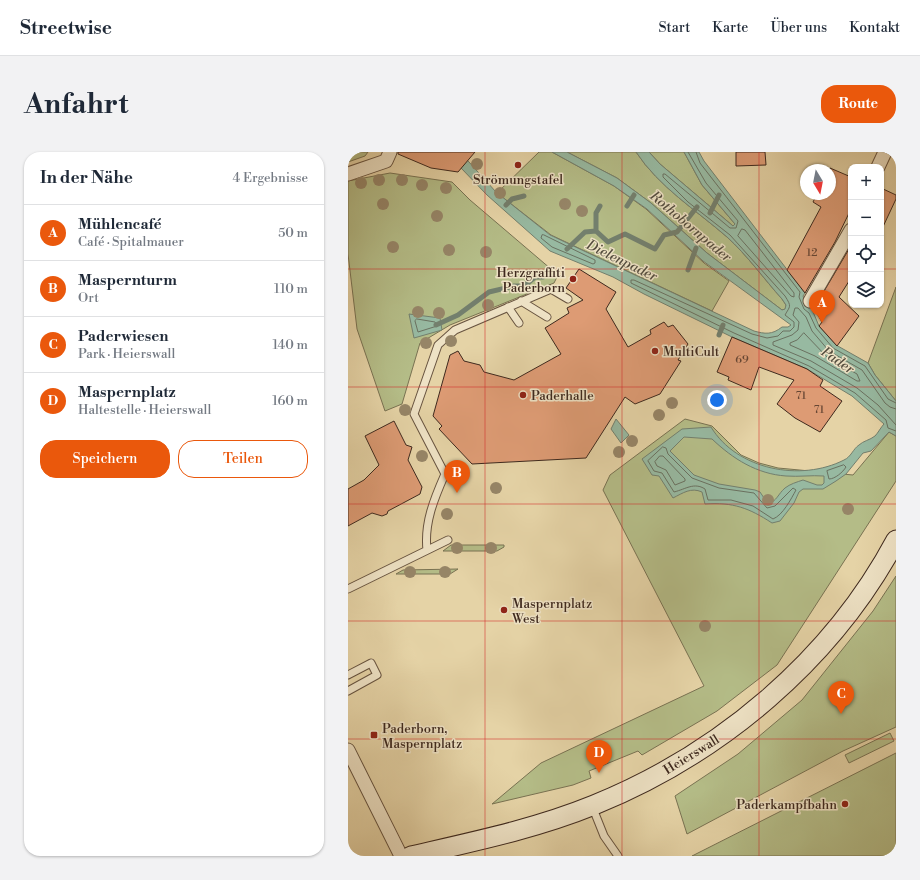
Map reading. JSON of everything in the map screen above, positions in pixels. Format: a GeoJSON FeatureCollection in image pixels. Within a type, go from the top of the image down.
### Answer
{"type":"FeatureCollection","features":[{"type":"Feature","properties":{"kind":"main road","name":"Heierswall"},"geometry":{"type":"LineString","coordinates":[[411,856],[491,837],[592,806],[652,779],[725,733],[786,684],[850,614],[896,540]]}},
{"type":"Feature","properties":{"kind":"street"},"geometry":{"type":"LineString","coordinates":[[348,174],[386,161],[390,152]]}},
{"type":"Feature","properties":{"kind":"street"},"geometry":{"type":"LineString","coordinates":[[879,164],[885,152]]}},
{"type":"Feature","properties":{"kind":"street"},"geometry":{"type":"LineString","coordinates":[[810,301],[848,235]]}},
{"type":"Feature","properties":{"kind":"street"},"geometry":{"type":"LineString","coordinates":[[348,750],[401,856]]}},
{"type":"Feature","properties":{"kind":"lane"},"geometry":{"type":"LineString","coordinates":[[427,550],[425,534],[434,500],[444,474],[414,414],[416,404],[438,346],[455,330],[550,289],[568,299]]}},
{"type":"Feature","properties":{"kind":"lane"},"geometry":{"type":"LineString","coordinates":[[521,301],[547,316]]}},
{"type":"Feature","properties":{"kind":"lane"},"geometry":{"type":"LineString","coordinates":[[508,307],[519,323]]}},
{"type":"Feature","properties":{"kind":"lane"},"geometry":{"type":"LineString","coordinates":[[348,588],[448,540]]}},
{"type":"Feature","properties":{"kind":"lane"},"geometry":{"type":"LineString","coordinates":[[348,675],[371,663],[377,675],[348,691]]}},
{"type":"Feature","properties":{"kind":"lane"},"geometry":{"type":"LineString","coordinates":[[592,806],[604,836],[618,856]]}},
{"type":"Feature","properties":{"kind":"shaded area"},"geometry":{"type":"Polygon","coordinates":[[[348,152],[368,152],[365,156],[348,162],[348,152]]]}},
{"type":"Feature","properties":{"kind":"shaded area"},"geometry":{"type":"Polygon","coordinates":[[[539,152],[552,152],[614,186],[646,209],[704,263],[729,281],[712,311],[551,235],[497,193],[539,152]]]}},
{"type":"Feature","properties":{"kind":"shaded area"},"geometry":{"type":"Polygon","coordinates":[[[567,152],[636,152],[645,165],[678,198],[727,237],[742,251],[782,299],[786,305],[786,309],[782,310],[707,253],[651,203],[617,178],[567,152]]]}},
{"type":"Feature","properties":{"kind":"shaded area"},"geometry":{"type":"Polygon","coordinates":[[[649,152],[684,152],[702,185],[735,224],[733,226],[660,164],[649,152]]]}},
{"type":"Feature","properties":{"kind":"shaded area"},"geometry":{"type":"Polygon","coordinates":[[[390,173],[452,182],[470,200],[558,275],[554,283],[450,325],[420,343],[402,404],[385,411],[357,329],[348,254],[348,181],[390,173]]]}},
{"type":"Feature","properties":{"kind":"shaded area"},"geometry":{"type":"Polygon","coordinates":[[[896,287],[896,401],[875,375],[868,363],[896,287]]]}},
{"type":"Feature","properties":{"kind":"shaded area"},"geometry":{"type":"Polygon","coordinates":[[[685,419],[712,426],[741,455],[759,463],[778,468],[853,475],[889,432],[896,436],[896,481],[777,665],[717,711],[642,755],[638,751],[589,771],[591,778],[573,785],[492,804],[541,763],[704,686],[603,490],[610,475],[685,419]]]}},
{"type":"Feature","properties":{"kind":"shaded area"},"geometry":{"type":"Polygon","coordinates":[[[451,545],[504,545],[504,547],[497,551],[443,551],[451,545]]]}},
{"type":"Feature","properties":{"kind":"shaded area"},"geometry":{"type":"Polygon","coordinates":[[[458,569],[450,574],[396,574],[403,570],[458,569]]]}},
{"type":"Feature","properties":{"kind":"shaded area"},"geometry":{"type":"Polygon","coordinates":[[[896,576],[896,727],[843,751],[687,834],[675,796],[738,754],[802,700],[873,611],[896,576]]]}},
{"type":"Feature","properties":{"kind":"shaded area"},"geometry":{"type":"Polygon","coordinates":[[[890,733],[894,741],[849,763],[845,755],[890,733]]]}},
{"type":"Feature","properties":{"kind":"shaded area","name":"Paderkampfbahn"},"geometry":{"type":"Polygon","coordinates":[[[896,753],[896,856],[692,856],[896,753]]]}},
{"type":"Feature","properties":{"kind":"water","name":"Pader"},"geometry":{"type":"Polygon","coordinates":[[[460,152],[496,192],[550,235],[754,331],[768,333],[782,327],[788,327],[791,325],[703,261],[647,209],[614,186],[552,152],[567,152],[617,178],[651,203],[707,253],[782,310],[785,309],[786,305],[782,299],[742,251],[727,237],[678,198],[645,165],[636,152],[649,152],[660,164],[733,226],[735,224],[702,185],[684,152],[699,152],[704,161],[805,293],[803,296],[808,308],[811,307],[819,326],[836,345],[868,363],[875,375],[896,401],[896,436],[889,432],[871,451],[863,453],[846,474],[823,489],[803,489],[799,492],[794,503],[780,521],[772,523],[756,513],[732,505],[705,504],[702,492],[694,490],[687,491],[673,498],[659,476],[652,475],[642,459],[682,429],[711,427],[722,442],[753,462],[771,468],[790,471],[827,467],[846,459],[857,447],[875,436],[884,424],[852,396],[807,369],[732,337],[644,294],[613,277],[550,251],[487,195],[461,168],[460,152]],[[684,437],[670,451],[694,475],[719,484],[755,490],[760,492],[768,504],[771,503],[785,488],[796,482],[803,480],[817,485],[822,485],[824,483],[824,476],[775,475],[755,469],[728,453],[712,439],[684,437]]]}},
{"type":"Feature","properties":{"kind":"water"},"geometry":{"type":"Polygon","coordinates":[[[409,314],[440,318],[442,330],[414,338],[409,314]]]}},
{"type":"Feature","properties":{"kind":"water"},"geometry":{"type":"Polygon","coordinates":[[[616,419],[629,435],[621,443],[611,429],[616,419]]]}},
{"type":"Feature","properties":{"kind":"building"},"geometry":{"type":"Polygon","coordinates":[[[398,152],[475,152],[458,172],[431,168],[398,154],[398,152]]]}},
{"type":"Feature","properties":{"kind":"building"},"geometry":{"type":"Polygon","coordinates":[[[736,152],[765,152],[766,165],[736,166],[736,152]]]}},
{"type":"Feature","properties":{"kind":"building"},"geometry":{"type":"Polygon","coordinates":[[[836,171],[848,176],[848,215],[835,242],[805,293],[787,270],[821,207],[813,202],[814,200],[836,200],[836,171]]]}},
{"type":"Feature","properties":{"kind":"building"},"geometry":{"type":"Polygon","coordinates":[[[884,189],[896,195],[896,199],[884,225],[884,189]]]}},
{"type":"Feature","properties":{"kind":"building"},"geometry":{"type":"Polygon","coordinates":[[[848,251],[848,283],[839,297],[848,306],[848,308],[851,308],[859,316],[837,346],[819,326],[822,322],[814,308],[848,251]]]}},
{"type":"Feature","properties":{"kind":"building","name":"Paderhalle"},"geometry":{"type":"Polygon","coordinates":[[[579,269],[616,292],[606,309],[628,347],[651,334],[650,330],[664,322],[668,327],[673,325],[688,344],[678,360],[681,361],[660,394],[635,404],[625,397],[586,458],[472,464],[439,429],[442,426],[433,416],[450,355],[458,351],[464,361],[480,365],[484,372],[514,380],[561,354],[545,328],[569,313],[567,308],[583,300],[566,288],[579,269]]]}},
{"type":"Feature","properties":{"kind":"building"},"geometry":{"type":"Polygon","coordinates":[[[732,337],[807,369],[823,380],[820,386],[842,401],[820,432],[795,418],[777,404],[794,380],[759,367],[751,390],[728,380],[729,377],[717,372],[732,337]]]}},
{"type":"Feature","properties":{"kind":"building"},"geometry":{"type":"Polygon","coordinates":[[[394,421],[406,445],[412,447],[408,460],[422,487],[420,494],[388,511],[387,514],[382,516],[372,513],[348,526],[348,489],[364,480],[379,465],[365,436],[394,421]]]}},
{"type":"Feature","properties":{"kind":"waterway"},"geometry":{"type":"LineString","coordinates":[[627,206],[634,195]]}},
{"type":"Feature","properties":{"kind":"waterway"},"geometry":{"type":"LineString","coordinates":[[710,213],[719,195]]}},
{"type":"Feature","properties":{"kind":"waterway"},"geometry":{"type":"LineString","coordinates":[[506,205],[512,199],[524,196]]}},
{"type":"Feature","properties":{"kind":"waterway","name":"Dielenpader"},"geometry":{"type":"LineString","coordinates":[[596,231],[596,213],[600,206]]}},
{"type":"Feature","properties":{"kind":"waterway"},"geometry":{"type":"LineString","coordinates":[[567,249],[585,232],[596,231],[608,242],[625,234],[655,249],[664,235],[677,232],[697,207]]}},
{"type":"Feature","properties":{"kind":"waterway","name":"Rothobornpader"},"geometry":{"type":"LineString","coordinates":[[688,270],[696,248]]}},
{"type":"Feature","properties":{"kind":"waterway"},"geometry":{"type":"LineString","coordinates":[[436,325],[458,315],[489,292],[514,286],[524,286],[535,277],[543,277],[547,271],[552,269]]}},
{"type":"Feature","properties":{"kind":"waterway"},"geometry":{"type":"LineString","coordinates":[[719,335],[723,325]]}},
{"type":"Feature","properties":{"kind":"place","name":"Strömungstafel"},"geometry":{"type":"Point","coordinates":[518,165]}},
{"type":"Feature","properties":{"kind":"place","name":"Herzgraffiti Paderborn"},"geometry":{"type":"Point","coordinates":[573,279]}},
{"type":"Feature","properties":{"kind":"place","name":"Mühlencafé"},"geometry":{"type":"Point","coordinates":[822,323]}},
{"type":"Feature","properties":{"kind":"place","name":"MultiCult"},"geometry":{"type":"Point","coordinates":[655,351]}},
{"type":"Feature","properties":{"kind":"place","name":"Paderhalle"},"geometry":{"type":"Point","coordinates":[523,395]}},
{"type":"Feature","properties":{"kind":"place","name":"Maspernturm"},"geometry":{"type":"Point","coordinates":[457,493]}},
{"type":"Feature","properties":{"kind":"place","name":"Maspernplatz West"},"geometry":{"type":"Point","coordinates":[504,610]}},
{"type":"Feature","properties":{"kind":"place","name":"Paderwiesen"},"geometry":{"type":"Point","coordinates":[841,714]}},
{"type":"Feature","properties":{"kind":"place","name":"Paderborn, Maspernplatz"},"geometry":{"type":"Point","coordinates":[374,735]}},
{"type":"Feature","properties":{"kind":"place","name":"Maspernplatz"},"geometry":{"type":"Point","coordinates":[599,773]}},
{"type":"Feature","properties":{"kind":"place","name":"Paderkampfbahn"},"geometry":{"type":"Point","coordinates":[845,804]}}]}
